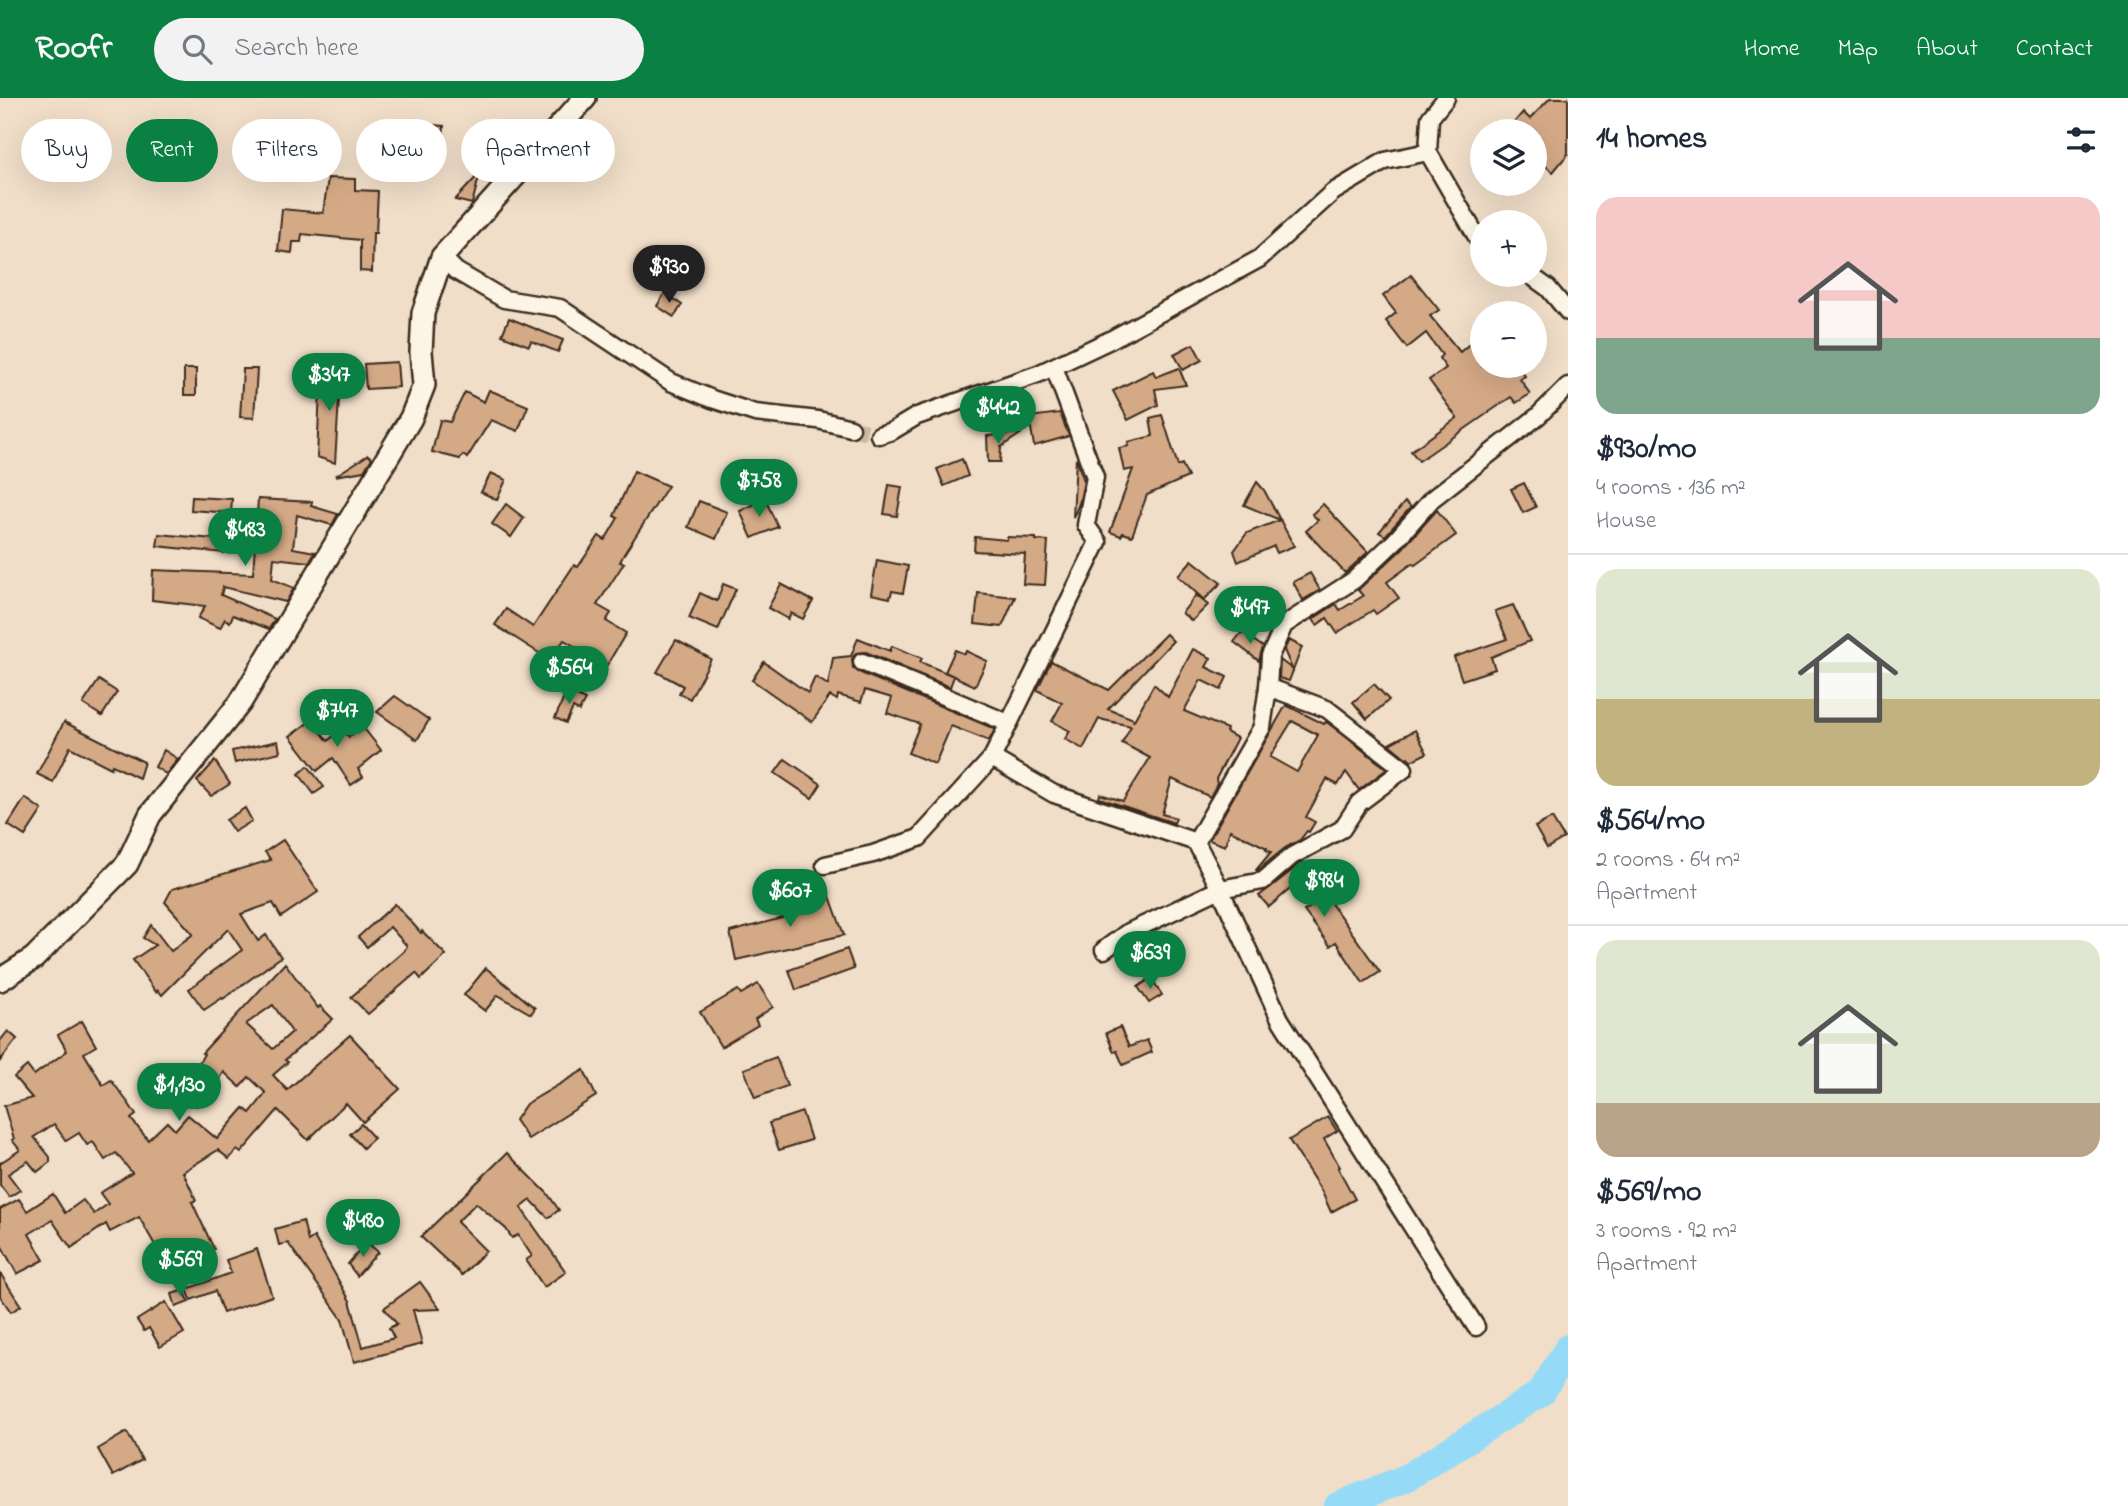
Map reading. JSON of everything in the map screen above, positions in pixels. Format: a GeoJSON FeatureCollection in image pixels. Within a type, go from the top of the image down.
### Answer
{"type":"FeatureCollection","features":[{"type":"Feature","properties":{"kind":"street"},"geometry":{"type":"LineString","coordinates":[[0,980],[34,958],[127,864],[150,815],[240,703],[411,418],[425,385],[421,352],[423,313],[442,257],[585,98]]}},
{"type":"Feature","properties":{"kind":"street"},"geometry":{"type":"LineString","coordinates":[[1446,98],[1430,118],[1428,152],[1470,225]]}},
{"type":"Feature","properties":{"kind":"street"},"geometry":{"type":"LineString","coordinates":[[878,436],[917,416],[1038,374],[1121,335],[1259,258],[1334,192],[1385,161],[1428,152]]}},
{"type":"Feature","properties":{"kind":"street"},"geometry":{"type":"LineString","coordinates":[[442,257],[456,271],[504,299],[560,308],[671,382],[755,413],[818,420],[851,428]]}},
{"type":"Feature","properties":{"kind":"street"},"geometry":{"type":"LineString","coordinates":[[1547,287],[1568,312]]}},
{"type":"Feature","properties":{"kind":"street"},"geometry":{"type":"LineString","coordinates":[[825,865],[873,855],[919,838],[992,758],[1098,542],[1086,525],[1096,477],[1054,367]]}},
{"type":"Feature","properties":{"kind":"street"},"geometry":{"type":"LineString","coordinates":[[1196,842],[1262,727],[1270,656],[1284,625],[1354,580],[1395,541],[1432,499],[1538,416],[1568,386]]}},
{"type":"Feature","properties":{"kind":"street"},"geometry":{"type":"LineString","coordinates":[[862,662],[1008,723]]}},
{"type":"Feature","properties":{"kind":"street"},"geometry":{"type":"LineString","coordinates":[[1104,950],[1127,933],[1220,889],[1263,881],[1292,856],[1342,829],[1359,803],[1404,769],[1327,709],[1268,687]]}},
{"type":"Feature","properties":{"kind":"street"},"geometry":{"type":"LineString","coordinates":[[992,758],[1054,794],[1196,842],[1280,1019],[1476,1327]]}},
{"type":"Feature","properties":{"kind":"building"},"geometry":{"type":"Polygon","coordinates":[[[1550,98],[1568,98],[1568,154],[1553,172],[1547,167],[1547,119],[1530,119],[1550,98]]]}},
{"type":"Feature","properties":{"kind":"building"},"geometry":{"type":"Polygon","coordinates":[[[1523,112],[1530,119],[1517,119],[1523,112]]]}},
{"type":"Feature","properties":{"kind":"building"},"geometry":{"type":"Polygon","coordinates":[[[355,179],[355,190],[378,191],[372,272],[360,271],[360,240],[302,234],[301,242],[293,242],[292,253],[278,251],[282,209],[323,213],[327,182],[355,179]]]}},
{"type":"Feature","properties":{"kind":"building"},"geometry":{"type":"Polygon","coordinates":[[[472,182],[478,182],[472,204],[455,200],[472,182]]]}},
{"type":"Feature","properties":{"kind":"building"},"geometry":{"type":"Polygon","coordinates":[[[1411,275],[1439,310],[1430,316],[1460,352],[1470,343],[1470,378],[1522,378],[1530,394],[1516,403],[1511,397],[1419,461],[1411,451],[1457,418],[1429,380],[1446,368],[1439,358],[1442,355],[1426,333],[1407,348],[1386,321],[1396,313],[1383,296],[1411,275]]]}},
{"type":"Feature","properties":{"kind":"building"},"geometry":{"type":"Polygon","coordinates":[[[665,293],[682,305],[674,317],[657,306],[665,293]]]}},
{"type":"Feature","properties":{"kind":"building"},"geometry":{"type":"Polygon","coordinates":[[[509,318],[563,340],[558,352],[531,341],[529,346],[502,335],[509,318]]]}},
{"type":"Feature","properties":{"kind":"building"},"geometry":{"type":"Polygon","coordinates":[[[1193,344],[1202,360],[1183,370],[1174,354],[1193,344]]]}},
{"type":"Feature","properties":{"kind":"building"},"geometry":{"type":"Polygon","coordinates":[[[397,362],[399,387],[366,389],[364,364],[397,362]]]}},
{"type":"Feature","properties":{"kind":"building"},"geometry":{"type":"Polygon","coordinates":[[[341,366],[335,463],[317,457],[321,367],[341,366]]]}},
{"type":"Feature","properties":{"kind":"building"},"geometry":{"type":"Polygon","coordinates":[[[1179,368],[1186,385],[1155,389],[1158,405],[1128,420],[1113,391],[1153,371],[1156,377],[1179,368]]]}},
{"type":"Feature","properties":{"kind":"building"},"geometry":{"type":"Polygon","coordinates":[[[184,369],[196,369],[196,395],[184,395],[184,369]]]}},
{"type":"Feature","properties":{"kind":"building"},"geometry":{"type":"Polygon","coordinates":[[[243,369],[257,369],[254,418],[240,417],[243,369]]]}},
{"type":"Feature","properties":{"kind":"building"},"geometry":{"type":"Polygon","coordinates":[[[489,390],[528,406],[518,431],[491,420],[467,458],[463,455],[460,459],[432,452],[440,420],[450,422],[465,392],[484,402],[489,390]]]}},
{"type":"Feature","properties":{"kind":"building"},"geometry":{"type":"Polygon","coordinates":[[[1060,413],[1069,436],[1034,446],[1029,417],[1060,413]]]}},
{"type":"Feature","properties":{"kind":"building"},"geometry":{"type":"Polygon","coordinates":[[[1162,415],[1178,466],[1182,464],[1188,477],[1147,495],[1132,536],[1110,532],[1133,469],[1124,471],[1119,448],[1129,446],[1128,442],[1153,436],[1150,418],[1162,415]]]}},
{"type":"Feature","properties":{"kind":"building"},"geometry":{"type":"Polygon","coordinates":[[[1022,433],[1001,447],[1000,462],[988,462],[987,436],[1022,433]]]}},
{"type":"Feature","properties":{"kind":"building"},"geometry":{"type":"Polygon","coordinates":[[[368,455],[372,458],[364,471],[335,476],[368,455]]]}},
{"type":"Feature","properties":{"kind":"building"},"geometry":{"type":"Polygon","coordinates":[[[1076,458],[1084,481],[1073,518],[1076,458]]]}},
{"type":"Feature","properties":{"kind":"building"},"geometry":{"type":"Polygon","coordinates":[[[962,459],[968,476],[944,486],[937,469],[962,459]]]}},
{"type":"Feature","properties":{"kind":"building"},"geometry":{"type":"Polygon","coordinates":[[[634,471],[668,486],[624,554],[620,562],[624,563],[597,605],[611,613],[606,621],[626,633],[607,665],[564,640],[550,660],[495,625],[506,609],[533,627],[574,565],[578,567],[599,536],[605,540],[618,518],[614,516],[634,471]]]}},
{"type":"Feature","properties":{"kind":"building"},"geometry":{"type":"Polygon","coordinates":[[[491,473],[506,480],[497,500],[481,492],[491,473]]]}},
{"type":"Feature","properties":{"kind":"building"},"geometry":{"type":"Polygon","coordinates":[[[1257,482],[1264,490],[1294,546],[1277,553],[1274,546],[1238,562],[1234,551],[1247,533],[1280,520],[1244,505],[1257,482]]]}},
{"type":"Feature","properties":{"kind":"building"},"geometry":{"type":"Polygon","coordinates":[[[1524,483],[1536,507],[1523,513],[1511,489],[1524,483]]]}},
{"type":"Feature","properties":{"kind":"building"},"geometry":{"type":"Polygon","coordinates":[[[889,485],[902,487],[897,516],[884,514],[889,485]]]}},
{"type":"Feature","properties":{"kind":"building"},"geometry":{"type":"Polygon","coordinates":[[[192,497],[232,499],[231,513],[191,510],[192,497]]]}},
{"type":"Feature","properties":{"kind":"building"},"geometry":{"type":"Polygon","coordinates":[[[258,499],[312,502],[311,506],[338,514],[332,525],[297,515],[293,548],[315,552],[309,562],[274,558],[272,579],[294,588],[286,602],[223,587],[221,595],[275,619],[269,629],[233,615],[230,622],[225,619],[220,628],[198,618],[205,606],[152,600],[153,570],[253,574],[258,499]]]}},
{"type":"Feature","properties":{"kind":"building"},"geometry":{"type":"Polygon","coordinates":[[[765,499],[778,527],[752,538],[740,511],[765,499]]]}},
{"type":"Feature","properties":{"kind":"building"},"geometry":{"type":"Polygon","coordinates":[[[699,501],[727,512],[716,539],[688,527],[699,501]]]}},
{"type":"Feature","properties":{"kind":"building"},"geometry":{"type":"Polygon","coordinates":[[[1405,502],[1411,507],[1385,536],[1379,532],[1405,502]]]}},
{"type":"Feature","properties":{"kind":"building"},"geometry":{"type":"Polygon","coordinates":[[[506,504],[524,518],[511,537],[492,524],[506,504]]]}},
{"type":"Feature","properties":{"kind":"building"},"geometry":{"type":"Polygon","coordinates":[[[1323,504],[1368,552],[1345,573],[1306,531],[1318,520],[1312,514],[1323,504]]]}},
{"type":"Feature","properties":{"kind":"building"},"geometry":{"type":"Polygon","coordinates":[[[1437,510],[1456,535],[1387,582],[1399,598],[1376,614],[1373,610],[1337,633],[1327,618],[1317,625],[1313,619],[1336,604],[1340,610],[1363,596],[1358,590],[1402,549],[1437,510]]]}},
{"type":"Feature","properties":{"kind":"building"},"geometry":{"type":"Polygon","coordinates":[[[159,534],[225,540],[224,553],[157,546],[159,534]]]}},
{"type":"Feature","properties":{"kind":"building"},"geometry":{"type":"Polygon","coordinates":[[[975,537],[1007,540],[1007,537],[1036,538],[1048,541],[1045,585],[1023,584],[1025,554],[974,551],[975,537]]]}},
{"type":"Feature","properties":{"kind":"building"},"geometry":{"type":"Polygon","coordinates":[[[877,560],[908,566],[903,593],[892,591],[890,598],[871,594],[877,560]]]}},
{"type":"Feature","properties":{"kind":"building"},"geometry":{"type":"Polygon","coordinates":[[[1192,560],[1221,583],[1204,600],[1178,576],[1192,560]]]}},
{"type":"Feature","properties":{"kind":"building"},"geometry":{"type":"Polygon","coordinates":[[[1310,573],[1320,590],[1303,600],[1293,582],[1310,573]]]}},
{"type":"Feature","properties":{"kind":"building"},"geometry":{"type":"Polygon","coordinates":[[[723,584],[736,589],[718,630],[689,618],[700,593],[717,601],[723,584]]]}},
{"type":"Feature","properties":{"kind":"building"},"geometry":{"type":"Polygon","coordinates":[[[781,584],[813,601],[803,619],[791,613],[788,619],[768,608],[781,584]]]}},
{"type":"Feature","properties":{"kind":"building"},"geometry":{"type":"Polygon","coordinates":[[[1275,592],[1283,613],[1274,623],[1264,598],[1275,592]]]}},
{"type":"Feature","properties":{"kind":"building"},"geometry":{"type":"Polygon","coordinates":[[[978,593],[1015,597],[1002,627],[975,624],[978,593]]]}},
{"type":"Feature","properties":{"kind":"building"},"geometry":{"type":"Polygon","coordinates":[[[1196,595],[1208,605],[1192,621],[1182,613],[1196,595]]]}},
{"type":"Feature","properties":{"kind":"building"},"geometry":{"type":"Polygon","coordinates":[[[1513,605],[1530,641],[1491,657],[1495,669],[1462,680],[1454,657],[1507,639],[1495,611],[1513,605]]]}},
{"type":"Feature","properties":{"kind":"building"},"geometry":{"type":"Polygon","coordinates":[[[1242,632],[1263,647],[1259,661],[1234,642],[1242,632]]]}},
{"type":"Feature","properties":{"kind":"building"},"geometry":{"type":"Polygon","coordinates":[[[1166,634],[1173,641],[1108,709],[1134,719],[1133,722],[1154,684],[1168,697],[1193,649],[1211,658],[1206,667],[1227,677],[1221,690],[1201,680],[1184,711],[1227,729],[1226,732],[1237,738],[1210,797],[1172,779],[1162,814],[1176,818],[1174,823],[1099,798],[1100,794],[1123,801],[1150,758],[1122,743],[1131,726],[1099,719],[1083,749],[1065,739],[1070,731],[1052,721],[1062,703],[1037,690],[1051,661],[1109,690],[1166,634]]]}},
{"type":"Feature","properties":{"kind":"building"},"geometry":{"type":"Polygon","coordinates":[[[858,638],[890,651],[892,646],[922,658],[920,662],[954,676],[950,687],[866,652],[856,653],[852,659],[853,668],[858,672],[995,729],[989,741],[951,726],[935,764],[908,753],[920,724],[887,713],[892,698],[865,690],[861,702],[838,695],[837,700],[830,696],[812,722],[752,680],[764,662],[808,693],[815,677],[828,685],[833,658],[851,656],[858,638]]]}},
{"type":"Feature","properties":{"kind":"building"},"geometry":{"type":"Polygon","coordinates":[[[676,640],[711,659],[690,699],[679,693],[683,686],[657,672],[676,640]]]}},
{"type":"Feature","properties":{"kind":"building"},"geometry":{"type":"Polygon","coordinates":[[[1289,640],[1302,647],[1289,681],[1279,678],[1280,660],[1292,669],[1284,650],[1289,640]]]}},
{"type":"Feature","properties":{"kind":"building"},"geometry":{"type":"Polygon","coordinates":[[[955,650],[965,654],[966,651],[987,661],[975,686],[945,672],[955,650]]]}},
{"type":"Feature","properties":{"kind":"building"},"geometry":{"type":"Polygon","coordinates":[[[99,680],[117,692],[102,716],[83,704],[99,680]]]}},
{"type":"Feature","properties":{"kind":"building"},"geometry":{"type":"Polygon","coordinates":[[[1374,684],[1389,700],[1367,719],[1353,702],[1374,684]]]}},
{"type":"Feature","properties":{"kind":"building"},"geometry":{"type":"Polygon","coordinates":[[[567,691],[585,700],[579,711],[573,708],[566,723],[555,718],[567,691]]]}},
{"type":"Feature","properties":{"kind":"building"},"geometry":{"type":"Polygon","coordinates":[[[395,696],[429,720],[417,740],[377,712],[395,696]]]}},
{"type":"Feature","properties":{"kind":"building"},"geometry":{"type":"Polygon","coordinates":[[[1286,705],[1324,724],[1328,723],[1387,769],[1359,790],[1346,772],[1338,785],[1327,779],[1306,817],[1315,822],[1309,832],[1257,871],[1271,852],[1266,850],[1267,848],[1230,830],[1225,846],[1209,840],[1286,705]],[[1292,721],[1270,757],[1297,772],[1318,735],[1292,721]]]}},
{"type":"Feature","properties":{"kind":"building"},"geometry":{"type":"Polygon","coordinates":[[[312,720],[328,741],[341,729],[349,737],[362,726],[381,750],[358,769],[363,777],[351,785],[333,758],[317,771],[290,736],[312,720]]]}},
{"type":"Feature","properties":{"kind":"building"},"geometry":{"type":"Polygon","coordinates":[[[64,722],[144,762],[139,778],[112,765],[111,768],[70,747],[53,782],[37,774],[64,722]]]}},
{"type":"Feature","properties":{"kind":"building"},"geometry":{"type":"Polygon","coordinates":[[[1415,730],[1427,753],[1411,761],[1389,744],[1415,730]]]}},
{"type":"Feature","properties":{"kind":"building"},"geometry":{"type":"Polygon","coordinates":[[[278,741],[280,752],[235,763],[232,751],[278,741]]]}},
{"type":"Feature","properties":{"kind":"building"},"geometry":{"type":"Polygon","coordinates":[[[164,750],[178,759],[166,774],[155,767],[164,750]]]}},
{"type":"Feature","properties":{"kind":"building"},"geometry":{"type":"Polygon","coordinates":[[[785,759],[821,784],[812,798],[775,773],[785,759]]]}},
{"type":"Feature","properties":{"kind":"building"},"geometry":{"type":"Polygon","coordinates":[[[215,761],[230,784],[211,796],[197,781],[215,761]]]}},
{"type":"Feature","properties":{"kind":"building"},"geometry":{"type":"Polygon","coordinates":[[[308,766],[324,787],[314,794],[299,774],[308,766]]]}},
{"type":"Feature","properties":{"kind":"building"},"geometry":{"type":"Polygon","coordinates":[[[25,798],[42,810],[25,836],[8,825],[25,798]]]}},
{"type":"Feature","properties":{"kind":"building"},"geometry":{"type":"Polygon","coordinates":[[[245,808],[252,821],[234,832],[226,820],[245,808]]]}},
{"type":"Feature","properties":{"kind":"building"},"geometry":{"type":"Polygon","coordinates":[[[1552,818],[1564,838],[1547,848],[1535,827],[1552,818]]]}},
{"type":"Feature","properties":{"kind":"building"},"geometry":{"type":"Polygon","coordinates":[[[283,840],[318,892],[281,917],[273,903],[241,914],[258,941],[266,935],[281,957],[204,1010],[189,989],[242,950],[228,929],[162,995],[158,990],[156,992],[133,960],[155,945],[143,938],[151,925],[171,951],[193,934],[165,902],[172,889],[271,860],[265,852],[283,840]]]}},
{"type":"Feature","properties":{"kind":"building"},"geometry":{"type":"Polygon","coordinates":[[[1303,862],[1380,972],[1363,983],[1336,942],[1330,946],[1304,911],[1312,906],[1296,884],[1269,907],[1259,896],[1303,862]]]}},
{"type":"Feature","properties":{"kind":"building"},"geometry":{"type":"Polygon","coordinates":[[[827,888],[844,935],[736,960],[730,932],[804,912],[802,906],[810,904],[807,896],[827,888]]]}},
{"type":"Feature","properties":{"kind":"building"},"geometry":{"type":"Polygon","coordinates":[[[395,904],[421,933],[422,931],[446,955],[421,979],[416,973],[368,1014],[351,997],[407,946],[390,927],[367,947],[358,937],[395,904]]]}},
{"type":"Feature","properties":{"kind":"building"},"geometry":{"type":"Polygon","coordinates":[[[847,949],[854,969],[796,990],[789,970],[847,949]]]}},
{"type":"Feature","properties":{"kind":"building"},"geometry":{"type":"Polygon","coordinates":[[[285,963],[318,1008],[320,1006],[333,1019],[285,1060],[288,1062],[273,1075],[287,1090],[350,1035],[400,1089],[363,1122],[346,1103],[308,1140],[278,1110],[241,1153],[237,1150],[229,1159],[218,1150],[183,1172],[196,1200],[192,1202],[214,1249],[182,1266],[164,1274],[159,1263],[164,1261],[139,1217],[110,1232],[106,1224],[71,1248],[52,1220],[29,1234],[44,1260],[17,1274],[0,1243],[0,1209],[19,1199],[27,1211],[53,1194],[65,1213],[83,1200],[94,1214],[108,1204],[100,1193],[132,1173],[116,1153],[105,1160],[93,1142],[87,1145],[79,1133],[66,1141],[54,1124],[34,1137],[50,1157],[50,1162],[37,1172],[28,1161],[8,1174],[20,1190],[9,1197],[0,1185],[0,1163],[20,1150],[12,1140],[14,1139],[4,1106],[32,1098],[14,1077],[27,1066],[34,1075],[67,1051],[58,1035],[82,1021],[96,1046],[84,1053],[103,1085],[111,1080],[129,1104],[136,1115],[131,1119],[148,1140],[167,1122],[175,1130],[188,1115],[217,1139],[244,1108],[250,1113],[266,1093],[249,1077],[240,1087],[224,1072],[209,1098],[203,1095],[196,1106],[180,1097],[204,1054],[202,1053],[285,963]],[[273,1005],[246,1024],[273,1049],[292,1032],[273,1005]]]}},
{"type":"Feature","properties":{"kind":"building"},"geometry":{"type":"Polygon","coordinates":[[[486,968],[535,1008],[531,1014],[498,995],[485,1011],[464,995],[486,968]]]}},
{"type":"Feature","properties":{"kind":"building"},"geometry":{"type":"Polygon","coordinates":[[[1151,978],[1162,995],[1149,1003],[1138,987],[1151,978]]]}},
{"type":"Feature","properties":{"kind":"building"},"geometry":{"type":"Polygon","coordinates":[[[758,984],[773,1007],[755,1019],[758,1025],[721,1047],[700,1012],[738,990],[741,994],[758,984]]]}},
{"type":"Feature","properties":{"kind":"building"},"geometry":{"type":"Polygon","coordinates":[[[1120,1027],[1129,1047],[1147,1040],[1152,1052],[1123,1065],[1106,1033],[1120,1027]]]}},
{"type":"Feature","properties":{"kind":"building"},"geometry":{"type":"Polygon","coordinates":[[[8,1031],[17,1039],[0,1061],[0,1041],[8,1031]]]}},
{"type":"Feature","properties":{"kind":"building"},"geometry":{"type":"Polygon","coordinates":[[[776,1057],[787,1086],[755,1098],[744,1069],[776,1057]]]}},
{"type":"Feature","properties":{"kind":"building"},"geometry":{"type":"Polygon","coordinates":[[[584,1070],[596,1096],[528,1139],[515,1120],[526,1104],[584,1070]]]}},
{"type":"Feature","properties":{"kind":"building"},"geometry":{"type":"Polygon","coordinates":[[[802,1112],[811,1140],[779,1150],[769,1123],[802,1112]]]}},
{"type":"Feature","properties":{"kind":"building"},"geometry":{"type":"Polygon","coordinates":[[[1328,1117],[1337,1131],[1324,1139],[1355,1199],[1331,1212],[1322,1192],[1289,1140],[1328,1117]]]}},
{"type":"Feature","properties":{"kind":"building"},"geometry":{"type":"Polygon","coordinates":[[[361,1124],[374,1138],[363,1148],[350,1134],[361,1124]]]}},
{"type":"Feature","properties":{"kind":"building"},"geometry":{"type":"Polygon","coordinates":[[[507,1153],[547,1193],[559,1210],[548,1218],[531,1200],[521,1208],[566,1272],[544,1287],[526,1260],[532,1256],[518,1235],[512,1238],[506,1229],[476,1203],[457,1222],[486,1251],[462,1275],[421,1237],[507,1153]]]}},
{"type":"Feature","properties":{"kind":"building"},"geometry":{"type":"Polygon","coordinates":[[[303,1221],[308,1241],[314,1237],[350,1301],[363,1347],[394,1338],[389,1328],[397,1324],[384,1308],[420,1282],[440,1309],[413,1310],[422,1344],[354,1362],[342,1319],[288,1243],[279,1245],[275,1229],[303,1221]]]}},
{"type":"Feature","properties":{"kind":"building"},"geometry":{"type":"Polygon","coordinates":[[[367,1242],[378,1252],[357,1276],[348,1264],[367,1242]]]}},
{"type":"Feature","properties":{"kind":"building"},"geometry":{"type":"Polygon","coordinates":[[[257,1249],[272,1296],[223,1313],[215,1291],[191,1300],[187,1289],[231,1273],[226,1260],[257,1249]]]}},
{"type":"Feature","properties":{"kind":"building"},"geometry":{"type":"Polygon","coordinates":[[[0,1273],[21,1306],[11,1312],[0,1296],[0,1273]]]}},
{"type":"Feature","properties":{"kind":"building"},"geometry":{"type":"Polygon","coordinates":[[[184,1290],[189,1302],[176,1307],[172,1294],[184,1290]]]}},
{"type":"Feature","properties":{"kind":"building"},"geometry":{"type":"Polygon","coordinates":[[[166,1302],[184,1333],[160,1347],[149,1328],[144,1331],[137,1320],[166,1302]]]}},
{"type":"Feature","properties":{"kind":"building"},"geometry":{"type":"Polygon","coordinates":[[[127,1432],[142,1460],[113,1476],[98,1449],[127,1432]]]}},
{"type":"Feature","properties":{"kind":"waterway"},"geometry":{"type":"LineString","coordinates":[[1338,1506],[1406,1478],[1541,1393],[1568,1348]]}},
{"type":"Feature","properties":{"kind":"tunnel"},"geometry":{"type":"LineString","coordinates":[[851,428],[879,435]]}}]}
